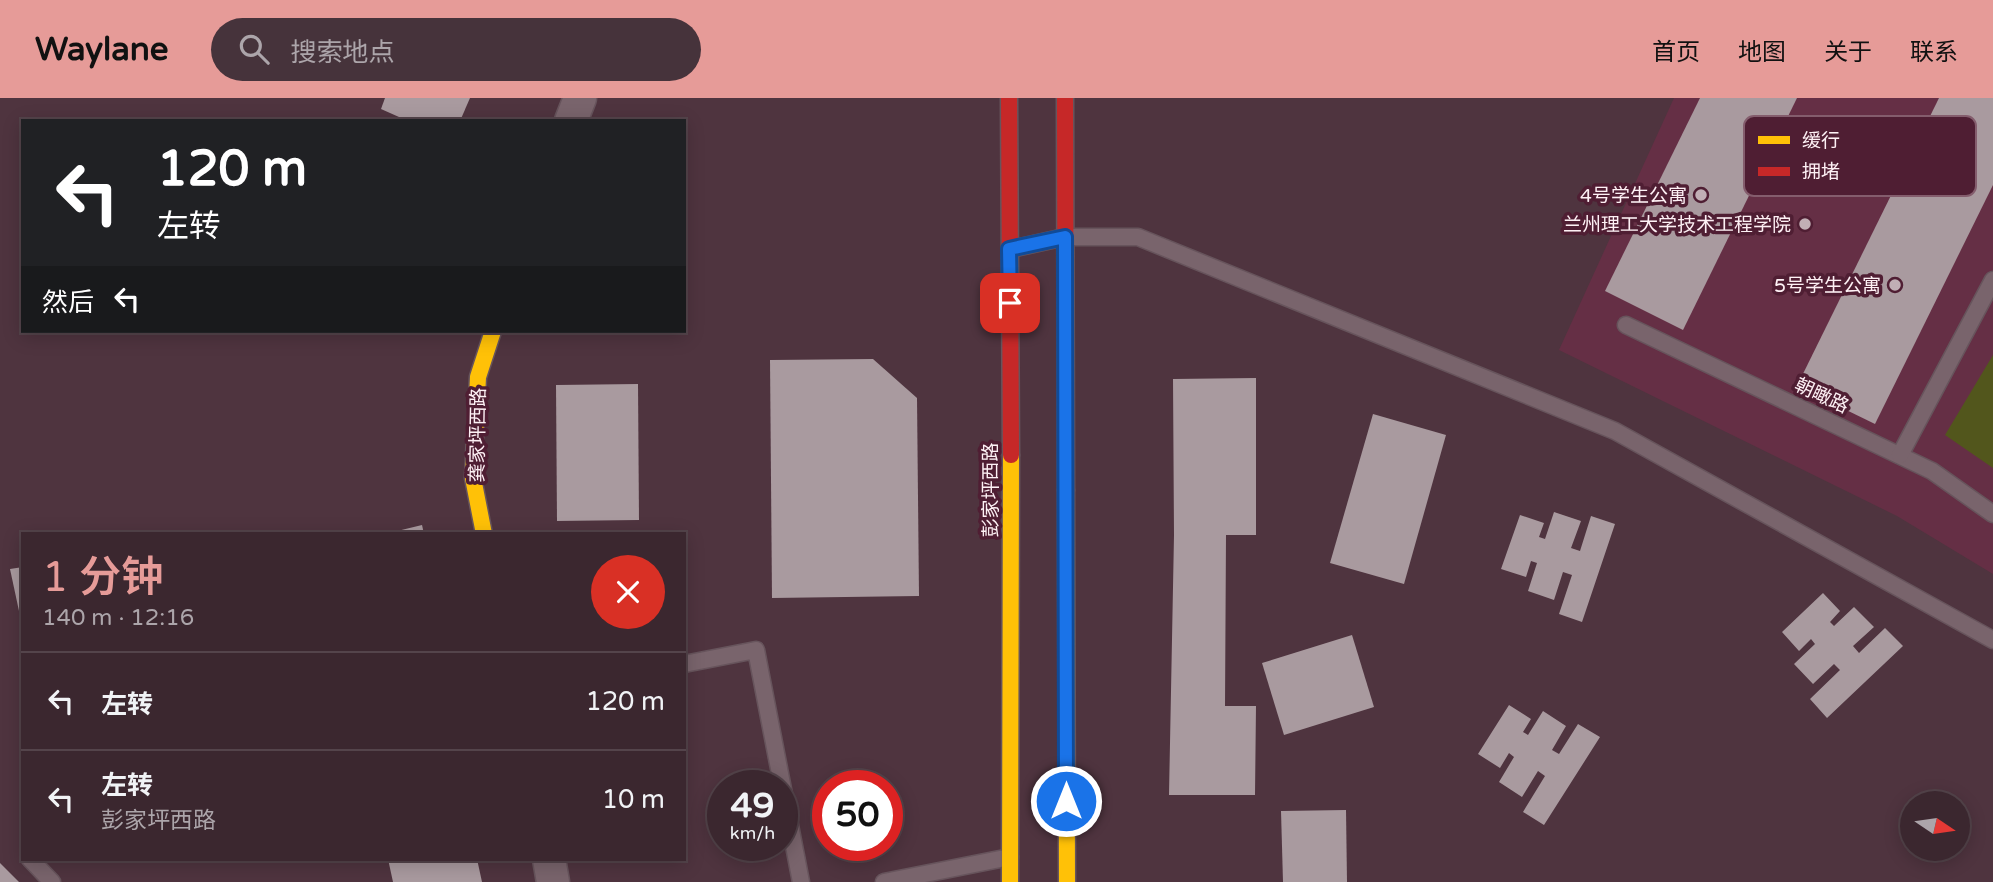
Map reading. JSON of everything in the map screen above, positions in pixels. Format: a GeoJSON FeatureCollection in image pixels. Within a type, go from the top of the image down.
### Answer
{"type":"FeatureCollection","features":[{"type":"Feature","properties":{"kind":"main road","name":"彭家坪西路"},"geometry":{"type":"LineString","coordinates":[[1009,98],[1012,596],[1010,882]]}},
{"type":"Feature","properties":{"kind":"main road"},"geometry":{"type":"LineString","coordinates":[[1065,98],[1067,882]]}},
{"type":"Feature","properties":{"kind":"main road","name":"龚家坪西路"},"geometry":{"type":"LineString","coordinates":[[484,532],[473,478],[478,377],[492,333]]}},
{"type":"Feature","properties":{"kind":"street"},"geometry":{"type":"LineString","coordinates":[[572,119],[580,98]]}},
{"type":"Feature","properties":{"kind":"street"},"geometry":{"type":"LineString","coordinates":[[549,861],[553,882]]}},
{"type":"Feature","properties":{"kind":"lane"},"geometry":{"type":"LineString","coordinates":[[1009,249],[1065,237],[1138,237],[1615,431],[1993,640]]}},
{"type":"Feature","properties":{"kind":"lane"},"geometry":{"type":"LineString","coordinates":[[1900,455],[1993,280]]}},
{"type":"Feature","properties":{"kind":"lane","name":"朝瞰路"},"geometry":{"type":"LineString","coordinates":[[1626,325],[1932,471],[1993,514]]}},
{"type":"Feature","properties":{"kind":"lane"},"geometry":{"type":"LineString","coordinates":[[686,664],[756,650],[801,882]]}},
{"type":"Feature","properties":{"kind":"lane"},"geometry":{"type":"LineString","coordinates":[[884,882],[1010,857]]}},
{"type":"Feature","properties":{"kind":"lane"},"geometry":{"type":"LineString","coordinates":[[32,861],[52,882]]}},
{"type":"Feature","properties":{"kind":"shaded area","name":"兰州理工大学技术工程学院"},"geometry":{"type":"Polygon","coordinates":[[[1674,98],[1993,98],[1993,574],[1897,516],[1559,350],[1674,98]]]}},
{"type":"Feature","properties":{"kind":"green space"},"geometry":{"type":"Polygon","coordinates":[[[1993,355],[1993,468],[1945,435],[1993,355]]]}},
{"type":"Feature","properties":{"kind":"building"},"geometry":{"type":"Polygon","coordinates":[[[385,98],[470,98],[461,119],[404,119],[381,109],[385,98]]]}},
{"type":"Feature","properties":{"kind":"building","name":"4号学生公寓"},"geometry":{"type":"Polygon","coordinates":[[[1700,98],[1797,98],[1788,116],[1744,116],[1744,196],[1749,196],[1683,330],[1605,291],[1700,98]]]}},
{"type":"Feature","properties":{"kind":"building","name":"5号学生公寓"},"geometry":{"type":"Polygon","coordinates":[[[1939,98],[1993,98],[1993,185],[1875,424],[1797,386],[1891,196],[1976,196],[1976,116],[1930,116],[1939,98]]]}},
{"type":"Feature","properties":{"kind":"building"},"geometry":{"type":"Polygon","coordinates":[[[873,359],[917,398],[919,596],[772,598],[770,360],[873,359]]]}},
{"type":"Feature","properties":{"kind":"building"},"geometry":{"type":"Polygon","coordinates":[[[1256,378],[1256,535],[1226,535],[1225,706],[1256,706],[1255,795],[1169,795],[1174,535],[1173,379],[1256,378]]]}},
{"type":"Feature","properties":{"kind":"building"},"geometry":{"type":"Polygon","coordinates":[[[638,384],[639,520],[557,521],[556,385],[638,384]]]}},
{"type":"Feature","properties":{"kind":"building"},"geometry":{"type":"Polygon","coordinates":[[[1373,414],[1446,435],[1404,584],[1330,563],[1373,414]]]}},
{"type":"Feature","properties":{"kind":"building"},"geometry":{"type":"Polygon","coordinates":[[[1554,512],[1581,521],[1571,548],[1580,551],[1591,516],[1615,524],[1582,622],[1559,614],[1572,575],[1563,572],[1554,600],[1528,591],[1537,563],[1531,561],[1526,577],[1501,569],[1520,515],[1544,523],[1539,537],[1545,539],[1554,512]]]}},
{"type":"Feature","properties":{"kind":"building"},"geometry":{"type":"Polygon","coordinates":[[[422,525],[424,532],[393,532],[422,525]]]}},
{"type":"Feature","properties":{"kind":"building"},"geometry":{"type":"Polygon","coordinates":[[[21,567],[21,620],[10,569],[21,567]]]}},
{"type":"Feature","properties":{"kind":"building"},"geometry":{"type":"Polygon","coordinates":[[[1823,593],[1840,611],[1830,622],[1834,626],[1854,607],[1874,627],[1853,646],[1859,653],[1885,628],[1903,646],[1827,718],[1810,699],[1840,670],[1834,664],[1813,684],[1794,664],[1815,644],[1811,639],[1799,651],[1782,632],[1823,593]]]}},
{"type":"Feature","properties":{"kind":"building"},"geometry":{"type":"Polygon","coordinates":[[[1352,635],[1374,707],[1284,735],[1262,663],[1352,635]]]}},
{"type":"Feature","properties":{"kind":"building"},"geometry":{"type":"Polygon","coordinates":[[[1509,705],[1531,719],[1523,732],[1528,735],[1543,711],[1566,726],[1552,750],[1559,754],[1578,724],[1600,737],[1544,825],[1523,812],[1545,776],[1538,771],[1522,797],[1499,782],[1514,757],[1509,753],[1500,768],[1478,754],[1509,705]]]}},
{"type":"Feature","properties":{"kind":"building"},"geometry":{"type":"Polygon","coordinates":[[[1346,810],[1347,882],[1283,882],[1281,811],[1346,810]]]}},
{"type":"Feature","properties":{"kind":"building"},"geometry":{"type":"Polygon","coordinates":[[[388,861],[477,861],[482,882],[393,882],[388,861]]]}},
{"type":"Feature","properties":{"kind":"building"},"geometry":{"type":"Polygon","coordinates":[[[0,863],[19,882],[0,882],[0,863]]]}},
{"type":"Feature","properties":{"kind":"traffic: slow"},"geometry":{"type":"LineString","coordinates":[[484,532],[473,478],[478,377],[492,333]]}},
{"type":"Feature","properties":{"kind":"traffic: slow"},"geometry":{"type":"LineString","coordinates":[[1010,882],[1011,455]]}},
{"type":"Feature","properties":{"kind":"traffic: slow"},"geometry":{"type":"LineString","coordinates":[[1066,490],[1067,882]]}},
{"type":"Feature","properties":{"kind":"traffic: jam"},"geometry":{"type":"LineString","coordinates":[[1009,98],[1011,455]]}},
{"type":"Feature","properties":{"kind":"traffic: jam"},"geometry":{"type":"LineString","coordinates":[[1065,98],[1066,490]]}},
{"type":"Feature","properties":{"kind":"place","name":"4号学生公寓"},"geometry":{"type":"Point","coordinates":[1701,195]}},
{"type":"Feature","properties":{"kind":"place","name":"兰州理工大学技术工程学院"},"geometry":{"type":"Point","coordinates":[1805,224]}},
{"type":"Feature","properties":{"kind":"place","name":"5号学生公寓"},"geometry":{"type":"Point","coordinates":[1895,285]}},
{"type":"Feature","properties":{"kind":"route"},"geometry":{"type":"LineString","coordinates":[[1010,303],[1009,249],[1065,237],[1066,801]]}}]}
